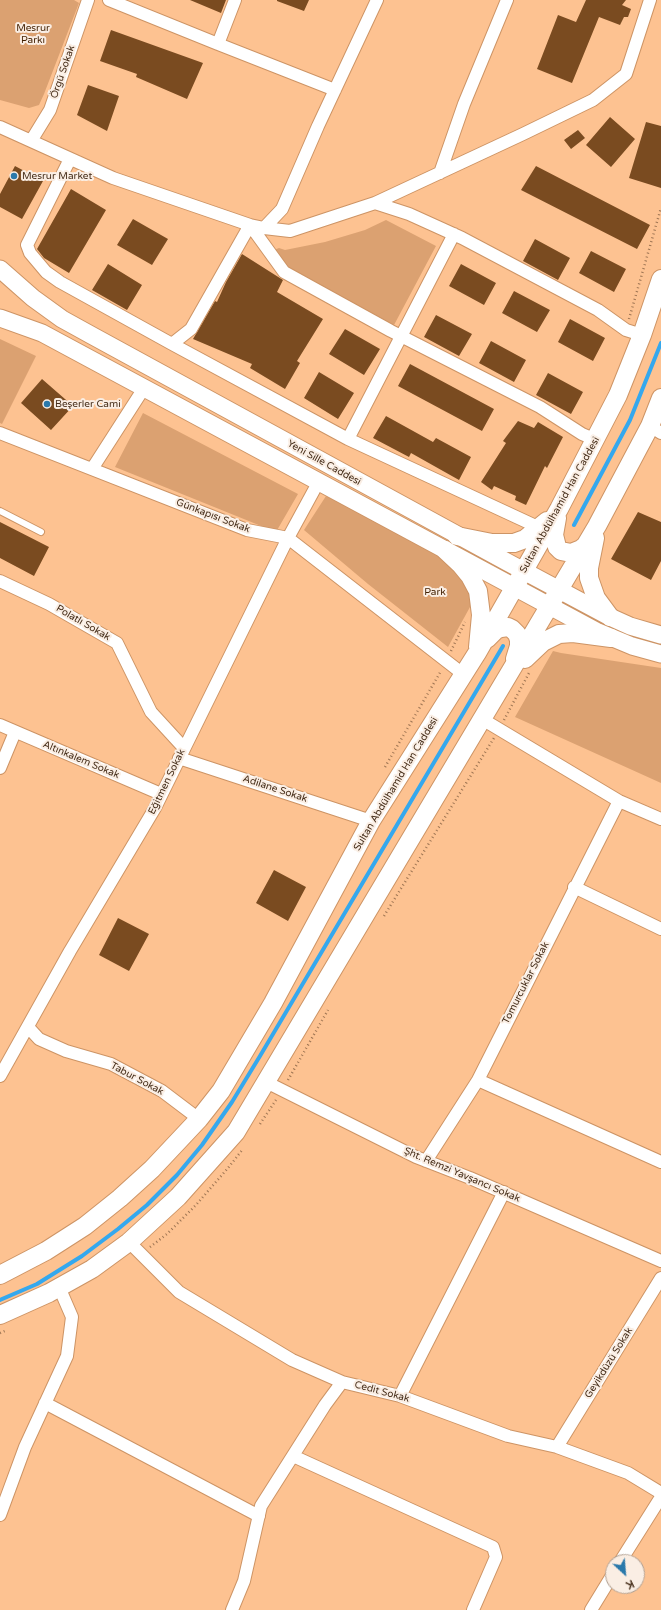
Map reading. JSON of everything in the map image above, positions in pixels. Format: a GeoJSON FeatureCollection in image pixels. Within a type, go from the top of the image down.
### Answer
{"type":"FeatureCollection","features":[{"type":"Feature","properties":{"kind":"main road","name":"Yeni Sille Caddesi"},"geometry":{"type":"LineString","coordinates":[[0,269],[33,298],[62,319],[457,536],[610,617],[630,626],[661,635]]}},
{"type":"Feature","properties":{"kind":"main road","name":"Sultan Abdülhamid Han Caddesi"},"geometry":{"type":"LineString","coordinates":[[0,1275],[46,1251],[85,1226],[152,1170],[221,1091],[272,1003],[371,821],[477,653],[559,509],[618,395],[634,333],[661,278]]}},
{"type":"Feature","properties":{"kind":"main road","name":"Yeni Sille Caddesi"},"geometry":{"type":"LineString","coordinates":[[0,318],[42,333],[319,480],[515,588],[611,638],[632,646],[661,654]]}},
{"type":"Feature","properties":{"kind":"main road"},"geometry":{"type":"LineString","coordinates":[[0,1315],[59,1288],[92,1269],[129,1242],[178,1197],[208,1166],[236,1132],[655,429],[661,398]]}},
{"type":"Feature","properties":{"kind":"main road"},"geometry":{"type":"LineString","coordinates":[[457,536],[506,544],[525,539],[540,528],[559,509]]}},
{"type":"Feature","properties":{"kind":"main road"},"geometry":{"type":"LineString","coordinates":[[559,509],[554,528],[557,547],[561,551],[570,553],[581,549],[586,545]]}},
{"type":"Feature","properties":{"kind":"main road"},"geometry":{"type":"LineString","coordinates":[[597,526],[589,568],[589,578],[596,598],[610,617]]}},
{"type":"Feature","properties":{"kind":"main road"},"geometry":{"type":"LineString","coordinates":[[445,550],[465,571],[478,590],[481,615],[477,653]]}},
{"type":"Feature","properties":{"kind":"main road"},"geometry":{"type":"LineString","coordinates":[[477,653],[496,630],[508,627],[512,629],[517,634],[519,646],[508,675]]}},
{"type":"Feature","properties":{"kind":"main road"},"geometry":{"type":"LineString","coordinates":[[508,675],[543,642],[559,634],[573,633],[611,638]]}},
{"type":"Feature","properties":{"kind":"street","name":"Örgü Sokak"},"geometry":{"type":"LineString","coordinates":[[31,141],[50,110],[88,0]]}},
{"type":"Feature","properties":{"kind":"street"},"geometry":{"type":"LineString","coordinates":[[109,0],[335,90]]}},
{"type":"Feature","properties":{"kind":"street"},"geometry":{"type":"LineString","coordinates":[[218,44],[235,0]]}},
{"type":"Feature","properties":{"kind":"street"},"geometry":{"type":"LineString","coordinates":[[264,228],[282,209],[377,0]]}},
{"type":"Feature","properties":{"kind":"street"},"geometry":{"type":"LineString","coordinates":[[440,173],[464,104],[507,0]]}},
{"type":"Feature","properties":{"kind":"street"},"geometry":{"type":"LineString","coordinates":[[0,128],[113,178],[250,225],[290,231],[375,203],[593,100],[626,74],[650,0]]}},
{"type":"Feature","properties":{"kind":"street"},"geometry":{"type":"LineString","coordinates":[[70,159],[27,245],[30,252],[46,272],[60,282],[172,344],[348,439],[540,528]]}},
{"type":"Feature","properties":{"kind":"street"},"geometry":{"type":"LineString","coordinates":[[375,203],[409,214],[454,234],[598,310],[634,333]]}},
{"type":"Feature","properties":{"kind":"street"},"geometry":{"type":"LineString","coordinates":[[250,225],[284,272],[402,337],[540,407],[582,434],[596,440]]}},
{"type":"Feature","properties":{"kind":"street"},"geometry":{"type":"LineString","coordinates":[[172,344],[191,329],[250,225]]}},
{"type":"Feature","properties":{"kind":"street"},"geometry":{"type":"LineString","coordinates":[[348,439],[454,234]]}},
{"type":"Feature","properties":{"kind":"street"},"geometry":{"type":"LineString","coordinates":[[92,469],[144,388]]}},
{"type":"Feature","properties":{"kind":"street","name":"Günkapısı Sokak"},"geometry":{"type":"LineString","coordinates":[[0,433],[247,530],[288,538],[463,674]]}},
{"type":"Feature","properties":{"kind":"street","name":"Eğitmen Sokak"},"geometry":{"type":"LineString","coordinates":[[0,1076],[70,951],[155,808],[288,538],[319,480]]}},
{"type":"Feature","properties":{"kind":"street","name":"Polatlı Sokak"},"geometry":{"type":"LineString","coordinates":[[0,581],[49,604],[117,644],[151,712],[181,753]]}},
{"type":"Feature","properties":{"kind":"street"},"geometry":{"type":"LineString","coordinates":[[482,719],[619,801],[661,819]]}},
{"type":"Feature","properties":{"kind":"street","name":"Altınkalem Sokak"},"geometry":{"type":"LineString","coordinates":[[0,725],[161,794]]}},
{"type":"Feature","properties":{"kind":"street"},"geometry":{"type":"LineString","coordinates":[[0,768],[14,732]]}},
{"type":"Feature","properties":{"kind":"street","name":"Adilane Sokak"},"geometry":{"type":"LineString","coordinates":[[181,753],[371,821]]}},
{"type":"Feature","properties":{"kind":"street","name":"Tomurcuklar Sokak"},"geometry":{"type":"LineString","coordinates":[[426,1161],[478,1080],[574,887],[619,801]]}},
{"type":"Feature","properties":{"kind":"street"},"geometry":{"type":"LineString","coordinates":[[574,887],[661,929]]}},
{"type":"Feature","properties":{"kind":"street","name":"Tabur Sokak"},"geometry":{"type":"LineString","coordinates":[[28,1027],[39,1039],[66,1051],[111,1064],[162,1091],[199,1118]]}},
{"type":"Feature","properties":{"kind":"street"},"geometry":{"type":"LineString","coordinates":[[478,1080],[661,1162]]}},
{"type":"Feature","properties":{"kind":"street","name":"Şht. Remzi Yavşancı Sokak"},"geometry":{"type":"LineString","coordinates":[[266,1082],[426,1161],[504,1192],[661,1261]]}},
{"type":"Feature","properties":{"kind":"street"},"geometry":{"type":"LineString","coordinates":[[400,1396],[504,1192]]}},
{"type":"Feature","properties":{"kind":"street","name":"Cedit Sokak"},"geometry":{"type":"LineString","coordinates":[[129,1242],[179,1292],[292,1360],[342,1382],[400,1396],[508,1436],[557,1447],[628,1473],[661,1493]]}},
{"type":"Feature","properties":{"kind":"street","name":"Geyikdüzü Sokak"},"geometry":{"type":"LineString","coordinates":[[557,1447],[656,1298],[661,1278]]}},
{"type":"Feature","properties":{"kind":"street"},"geometry":{"type":"LineString","coordinates":[[0,1515],[25,1447],[68,1356],[72,1317],[59,1288]]}},
{"type":"Feature","properties":{"kind":"street"},"geometry":{"type":"LineString","coordinates":[[232,1610],[244,1581],[261,1506],[325,1405],[342,1382]]}},
{"type":"Feature","properties":{"kind":"street"},"geometry":{"type":"LineString","coordinates":[[45,1403],[259,1516]]}},
{"type":"Feature","properties":{"kind":"street"},"geometry":{"type":"LineString","coordinates":[[293,1456],[493,1547],[496,1557],[473,1610]]}},
{"type":"Feature","properties":{"kind":"street"},"geometry":{"type":"LineString","coordinates":[[625,1554],[661,1497]]}},
{"type":"Feature","properties":{"kind":"street"},"geometry":{"type":"LineString","coordinates":[[590,1610],[605,1587]]}},
{"type":"Feature","properties":{"kind":"lane"},"geometry":{"type":"LineString","coordinates":[[0,511],[41,532]]}},
{"type":"Feature","properties":{"kind":"path"},"geometry":{"type":"LineString","coordinates":[[634,333],[661,208]]}},
{"type":"Feature","properties":{"kind":"path"},"geometry":{"type":"LineString","coordinates":[[384,769],[447,661],[466,620]]}},
{"type":"Feature","properties":{"kind":"green space","name":"Mesrur Parkı"},"geometry":{"type":"Polygon","coordinates":[[[0,0],[74,0],[79,3],[39,105],[29,108],[0,100],[0,0]]]}},
{"type":"Feature","properties":{"kind":"green space"},"geometry":{"type":"Polygon","coordinates":[[[386,220],[436,246],[394,325],[275,261],[274,250],[279,248],[285,250],[325,242],[365,230],[386,220]]]}},
{"type":"Feature","properties":{"kind":"green space"},"geometry":{"type":"Polygon","coordinates":[[[0,339],[36,356],[2,424],[0,423],[0,339]]]}},
{"type":"Feature","properties":{"kind":"green space"},"geometry":{"type":"Polygon","coordinates":[[[143,413],[298,494],[276,532],[115,467],[143,413]]]}},
{"type":"Feature","properties":{"kind":"green space","name":"Park"},"geometry":{"type":"Polygon","coordinates":[[[326,496],[478,574],[481,587],[448,647],[368,584],[304,530],[326,496]]]}},
{"type":"Feature","properties":{"kind":"green space"},"geometry":{"type":"Polygon","coordinates":[[[553,651],[661,668],[661,783],[515,717],[553,651]]]}},
{"type":"Feature","properties":{"kind":"building"},"geometry":{"type":"Polygon","coordinates":[[[190,0],[226,0],[221,13],[190,0]]]}},
{"type":"Feature","properties":{"kind":"building"},"geometry":{"type":"Polygon","coordinates":[[[277,0],[309,0],[304,11],[277,0]]]}},
{"type":"Feature","properties":{"kind":"building"},"geometry":{"type":"Polygon","coordinates":[[[586,0],[626,0],[622,5],[631,9],[628,17],[624,17],[620,25],[599,17],[572,83],[537,69],[558,15],[576,22],[586,0]]]}},
{"type":"Feature","properties":{"kind":"building"},"geometry":{"type":"Polygon","coordinates":[[[111,30],[203,63],[187,99],[136,77],[137,74],[100,61],[111,30]]]}},
{"type":"Feature","properties":{"kind":"building"},"geometry":{"type":"Polygon","coordinates":[[[88,85],[119,96],[107,131],[77,115],[88,85]]]}},
{"type":"Feature","properties":{"kind":"building"},"geometry":{"type":"Polygon","coordinates":[[[610,117],[635,139],[611,167],[586,145],[610,117]]]}},
{"type":"Feature","properties":{"kind":"building"},"geometry":{"type":"Polygon","coordinates":[[[646,122],[661,126],[661,188],[629,178],[646,122]]]}},
{"type":"Feature","properties":{"kind":"building"},"geometry":{"type":"Polygon","coordinates":[[[578,130],[585,138],[571,149],[564,140],[578,130]]]}},
{"type":"Feature","properties":{"kind":"building"},"geometry":{"type":"Polygon","coordinates":[[[15,166],[43,181],[22,219],[0,207],[0,194],[15,166]]]}},
{"type":"Feature","properties":{"kind":"building"},"geometry":{"type":"Polygon","coordinates":[[[536,166],[650,225],[637,249],[521,190],[536,166]]]}},
{"type":"Feature","properties":{"kind":"building"},"geometry":{"type":"Polygon","coordinates":[[[71,189],[106,210],[69,273],[44,258],[37,249],[71,189]]]}},
{"type":"Feature","properties":{"kind":"building"},"geometry":{"type":"Polygon","coordinates":[[[133,219],[168,239],[152,265],[117,245],[133,219]]]}},
{"type":"Feature","properties":{"kind":"building"},"geometry":{"type":"Polygon","coordinates":[[[535,239],[570,258],[558,280],[523,261],[535,239]]]}},
{"type":"Feature","properties":{"kind":"building"},"geometry":{"type":"Polygon","coordinates":[[[591,251],[626,269],[614,292],[579,273],[591,251]]]}},
{"type":"Feature","properties":{"kind":"building"},"geometry":{"type":"Polygon","coordinates":[[[242,254],[283,280],[277,292],[323,319],[297,361],[300,363],[285,389],[250,368],[252,364],[193,339],[215,301],[217,302],[226,282],[242,254]]]}},
{"type":"Feature","properties":{"kind":"building"},"geometry":{"type":"Polygon","coordinates":[[[108,264],[142,285],[127,310],[92,290],[108,264]]]}},
{"type":"Feature","properties":{"kind":"building"},"geometry":{"type":"Polygon","coordinates":[[[461,264],[496,283],[484,305],[449,286],[461,264]]]}},
{"type":"Feature","properties":{"kind":"building"},"geometry":{"type":"Polygon","coordinates":[[[514,291],[550,310],[537,332],[502,313],[514,291]]]}},
{"type":"Feature","properties":{"kind":"building"},"geometry":{"type":"Polygon","coordinates":[[[436,315],[472,334],[459,356],[424,337],[436,315]]]}},
{"type":"Feature","properties":{"kind":"building"},"geometry":{"type":"Polygon","coordinates":[[[570,319],[605,338],[593,361],[558,342],[570,319]]]}},
{"type":"Feature","properties":{"kind":"building"},"geometry":{"type":"Polygon","coordinates":[[[345,329],[380,349],[364,375],[329,354],[345,329]]]}},
{"type":"Feature","properties":{"kind":"building"},"geometry":{"type":"Polygon","coordinates":[[[491,341],[526,360],[514,382],[479,363],[491,341]]]}},
{"type":"Feature","properties":{"kind":"building"},"geometry":{"type":"Polygon","coordinates":[[[410,364],[494,409],[482,431],[398,386],[410,364]]]}},
{"type":"Feature","properties":{"kind":"building"},"geometry":{"type":"Polygon","coordinates":[[[319,372],[354,393],[338,419],[304,398],[319,372]]]}},
{"type":"Feature","properties":{"kind":"building"},"geometry":{"type":"Polygon","coordinates":[[[548,373],[583,392],[571,414],[536,395],[548,373]]]}},
{"type":"Feature","properties":{"kind":"building","name":"Beşerler Cami"},"geometry":{"type":"Polygon","coordinates":[[[42,379],[73,406],[51,430],[21,403],[42,379]]]}},
{"type":"Feature","properties":{"kind":"building"},"geometry":{"type":"Polygon","coordinates":[[[386,416],[433,442],[436,438],[471,457],[459,480],[411,453],[409,457],[373,438],[386,416]]]}},
{"type":"Feature","properties":{"kind":"building"},"geometry":{"type":"Polygon","coordinates":[[[518,421],[534,428],[538,422],[563,437],[547,468],[545,466],[526,505],[515,500],[516,496],[494,486],[492,490],[481,482],[506,443],[503,441],[518,421]]]}},
{"type":"Feature","properties":{"kind":"building"},"geometry":{"type":"Polygon","coordinates":[[[638,512],[661,522],[661,561],[651,580],[611,559],[638,512]]]}},
{"type":"Feature","properties":{"kind":"building"},"geometry":{"type":"Polygon","coordinates":[[[0,522],[49,547],[34,576],[0,558],[0,522]]]}},
{"type":"Feature","properties":{"kind":"building"},"geometry":{"type":"Polygon","coordinates":[[[274,870],[306,887],[288,921],[256,903],[274,870]]]}},
{"type":"Feature","properties":{"kind":"building"},"geometry":{"type":"Polygon","coordinates":[[[118,918],[149,934],[129,971],[99,955],[118,918]]]}},
{"type":"Feature","properties":{"kind":"waterway"},"geometry":{"type":"LineString","coordinates":[[574,525],[630,420],[661,343]]}},
{"type":"Feature","properties":{"kind":"waterway"},"geometry":{"type":"LineString","coordinates":[[0,1300],[37,1284],[82,1256],[118,1229],[147,1205],[177,1175],[202,1145],[232,1102],[260,1056],[503,646]]}},
{"type":"Feature","properties":{"kind":"place","name":"Mesrur Market"},"geometry":{"type":"Point","coordinates":[14,176]}},
{"type":"Feature","properties":{"kind":"place","name":"Beşerler Cami"},"geometry":{"type":"Point","coordinates":[47,404]}}]}
